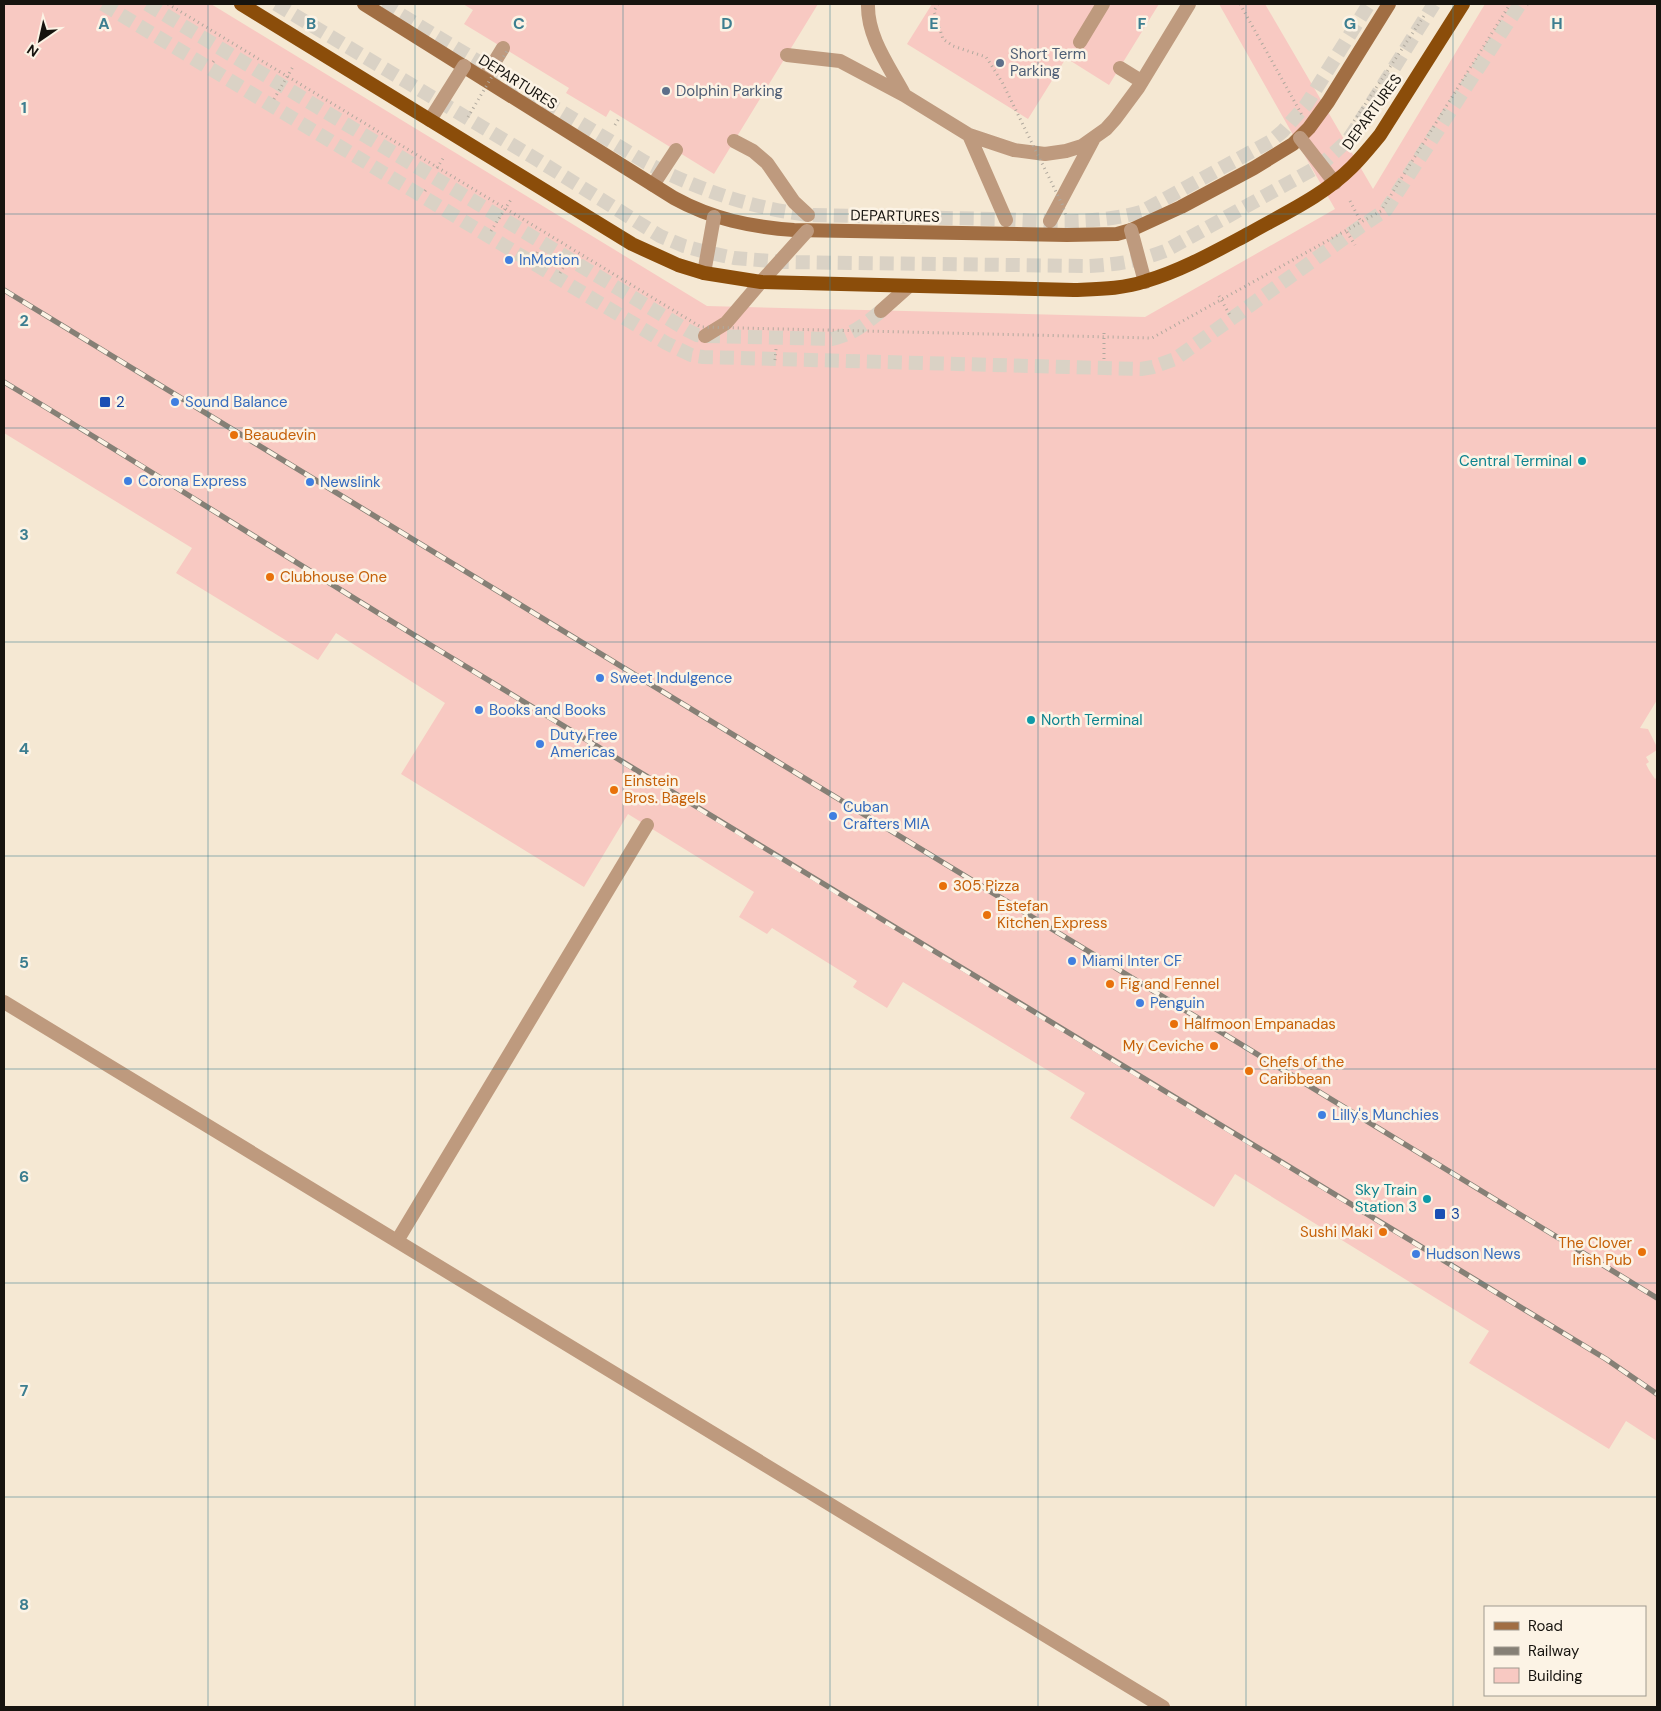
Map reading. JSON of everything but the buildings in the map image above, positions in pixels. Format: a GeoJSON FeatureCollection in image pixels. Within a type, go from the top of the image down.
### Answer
{"type":"FeatureCollection","features":[{"type":"Feature","properties":{"kind":"main road","name":"DEPARTURES"},"geometry":{"type":"LineString","coordinates":[[241,4],[632,244],[678,266],[704,273],[761,282],[1100,289],[1145,282],[1208,256],[1335,183],[1365,154],[1380,135],[1463,4]]}},
{"type":"Feature","properties":{"kind":"main road","name":"DEPARTURES"},"geometry":{"type":"LineString","coordinates":[[364,4],[653,185],[694,209],[714,217],[753,226],[806,231],[1068,235],[1116,234],[1131,230],[1181,207],[1275,157],[1300,138],[1309,128],[1328,102],[1389,4]]}},
{"type":"Feature","properties":{"kind":"street"},"geometry":{"type":"LineString","coordinates":[[868,4],[867,18],[875,40],[904,94]]}},
{"type":"Feature","properties":{"kind":"street"},"geometry":{"type":"LineString","coordinates":[[1080,42],[1103,4]]}},
{"type":"Feature","properties":{"kind":"street"},"geometry":{"type":"LineString","coordinates":[[786,55],[840,61],[904,94],[969,135],[1014,150],[1045,154],[1066,151],[1082,146],[1115,119],[1189,4]]}},
{"type":"Feature","properties":{"kind":"street"},"geometry":{"type":"LineString","coordinates":[[484,79],[505,50]]}},
{"type":"Feature","properties":{"kind":"street"},"geometry":{"type":"LineString","coordinates":[[430,120],[464,66]]}},
{"type":"Feature","properties":{"kind":"street"},"geometry":{"type":"LineString","coordinates":[[1120,68],[1141,81]]}},
{"type":"Feature","properties":{"kind":"street"},"geometry":{"type":"LineString","coordinates":[[969,135],[1006,220]]}},
{"type":"Feature","properties":{"kind":"street"},"geometry":{"type":"LineString","coordinates":[[1050,221],[1094,138]]}},
{"type":"Feature","properties":{"kind":"street"},"geometry":{"type":"LineString","coordinates":[[1300,138],[1335,183]]}},
{"type":"Feature","properties":{"kind":"street"},"geometry":{"type":"LineString","coordinates":[[734,141],[753,151],[767,163],[794,202],[808,215]]}},
{"type":"Feature","properties":{"kind":"street"},"geometry":{"type":"LineString","coordinates":[[653,185],[676,150]]}},
{"type":"Feature","properties":{"kind":"street"},"geometry":{"type":"LineString","coordinates":[[704,273],[714,217]]}},
{"type":"Feature","properties":{"kind":"street"},"geometry":{"type":"LineString","coordinates":[[1131,230],[1145,282]]}},
{"type":"Feature","properties":{"kind":"street"},"geometry":{"type":"LineString","coordinates":[[705,336],[726,323],[806,231]]}},
{"type":"Feature","properties":{"kind":"street"},"geometry":{"type":"LineString","coordinates":[[881,311],[909,286]]}},
{"type":"Feature","properties":{"kind":"street"},"geometry":{"type":"LineString","coordinates":[[397,1241],[646,825]]}},
{"type":"Feature","properties":{"kind":"street"},"geometry":{"type":"LineString","coordinates":[[4,1002],[1163,1707]]}},
{"type":"Feature","properties":{"kind":"path"},"geometry":{"type":"LineString","coordinates":[[168,4],[701,327],[1152,338],[1380,211],[1510,4]]}},
{"type":"Feature","properties":{"kind":"path"},"geometry":{"type":"LineString","coordinates":[[938,4],[934,11],[943,39],[953,46],[986,56],[1002,82],[1062,204],[1066,216]]}},
{"type":"Feature","properties":{"kind":"path"},"geometry":{"type":"LineString","coordinates":[[1354,121],[1431,6]]}},
{"type":"Feature","properties":{"kind":"path"},"geometry":{"type":"LineString","coordinates":[[467,118],[505,50]]}},
{"type":"Feature","properties":{"kind":"path"},"geometry":{"type":"LineString","coordinates":[[213,62],[216,58]]}},
{"type":"Feature","properties":{"kind":"path"},"geometry":{"type":"LineString","coordinates":[[615,124],[620,117]]}},
{"type":"Feature","properties":{"kind":"path"},"geometry":{"type":"LineString","coordinates":[[437,168],[447,151]]}},
{"type":"Feature","properties":{"kind":"path"},"geometry":{"type":"LineString","coordinates":[[425,191],[428,186]]}},
{"type":"Feature","properties":{"kind":"path"},"geometry":{"type":"LineString","coordinates":[[1347,232],[1354,245]]}},
{"type":"Feature","properties":{"kind":"path"},"geometry":{"type":"LineString","coordinates":[[560,273],[563,268]]}},
{"type":"Feature","properties":{"kind":"path"},"geometry":{"type":"LineString","coordinates":[[1219,296],[1231,317]]}},
{"type":"Feature","properties":{"kind":"path"},"geometry":{"type":"LineString","coordinates":[[1104,332],[1104,359]]}},
{"type":"Feature","properties":{"kind":"path"},"geometry":{"type":"LineString","coordinates":[[776,348],[776,360]]}},
{"type":"Feature","properties":{"kind":"shaded area"},"geometry":{"type":"Polygon","coordinates":[[[4,4],[1657,4],[1657,1707],[4,1707],[4,4]]]}},
{"type":"Feature","properties":{"kind":"tunnel"},"geometry":{"type":"LineString","coordinates":[[103,4],[666,343],[691,355],[703,357],[1141,369],[1175,359],[1386,210],[1520,4]]}},
{"type":"Feature","properties":{"kind":"tunnel"},"geometry":{"type":"LineString","coordinates":[[147,4],[697,335],[832,339],[858,328],[881,311]]}},
{"type":"Feature","properties":{"kind":"tunnel"},"geometry":{"type":"LineString","coordinates":[[276,4],[536,159],[660,236],[684,246],[734,258],[783,262],[1088,266],[1127,262],[1165,251],[1321,165],[1348,140],[1434,4]]}},
{"type":"Feature","properties":{"kind":"tunnel"},"geometry":{"type":"LineString","coordinates":[[383,4],[645,162],[684,181],[724,196],[766,208],[808,215],[1034,221],[1106,219],[1141,212],[1271,141],[1283,131],[1306,105],[1369,4]]}},
{"type":"Feature","properties":{"kind":"railway"},"geometry":{"type":"LineString","coordinates":[[4,290],[1657,1298]]}},
{"type":"Feature","properties":{"kind":"railway"},"geometry":{"type":"LineString","coordinates":[[4,382],[583,738],[1606,1359],[1657,1394]]}},
{"type":"Feature","properties":{"kind":"place","name":"Short Term Parking"},"geometry":{"type":"Point","coordinates":[1000,63]}},
{"type":"Feature","properties":{"kind":"place","name":"Dolphin Parking"},"geometry":{"type":"Point","coordinates":[666,91]}},
{"type":"Feature","properties":{"kind":"place","name":"InMotion"},"geometry":{"type":"Point","coordinates":[509,260]}},
{"type":"Feature","properties":{"kind":"place","name":"2"},"geometry":{"type":"Point","coordinates":[105,402]}},
{"type":"Feature","properties":{"kind":"place","name":"Sound Balance"},"geometry":{"type":"Point","coordinates":[175,402]}},
{"type":"Feature","properties":{"kind":"place","name":"Beaudevin"},"geometry":{"type":"Point","coordinates":[234,435]}},
{"type":"Feature","properties":{"kind":"place","name":"Central Terminal"},"geometry":{"type":"Point","coordinates":[1582,461]}},
{"type":"Feature","properties":{"kind":"place","name":"Corona Express"},"geometry":{"type":"Point","coordinates":[128,481]}},
{"type":"Feature","properties":{"kind":"place","name":"Newslink"},"geometry":{"type":"Point","coordinates":[310,482]}},
{"type":"Feature","properties":{"kind":"place","name":"Clubhouse One"},"geometry":{"type":"Point","coordinates":[270,577]}},
{"type":"Feature","properties":{"kind":"place","name":"Sweet Indulgence"},"geometry":{"type":"Point","coordinates":[600,678]}},
{"type":"Feature","properties":{"kind":"place","name":"Books and Books"},"geometry":{"type":"Point","coordinates":[479,710]}},
{"type":"Feature","properties":{"kind":"place","name":"North Terminal"},"geometry":{"type":"Point","coordinates":[1031,720]}},
{"type":"Feature","properties":{"kind":"place","name":"Duty Free Americas"},"geometry":{"type":"Point","coordinates":[540,744]}},
{"type":"Feature","properties":{"kind":"place","name":"Einstein Bros. Bagels"},"geometry":{"type":"Point","coordinates":[614,790]}},
{"type":"Feature","properties":{"kind":"place","name":"Cuban Crafters MIA"},"geometry":{"type":"Point","coordinates":[833,816]}},
{"type":"Feature","properties":{"kind":"place","name":"305 Pizza"},"geometry":{"type":"Point","coordinates":[943,886]}},
{"type":"Feature","properties":{"kind":"place","name":"Estefan Kitchen Express"},"geometry":{"type":"Point","coordinates":[987,915]}},
{"type":"Feature","properties":{"kind":"place","name":"Miami Inter CF"},"geometry":{"type":"Point","coordinates":[1072,961]}},
{"type":"Feature","properties":{"kind":"place","name":"Fig and Fennel"},"geometry":{"type":"Point","coordinates":[1110,984]}},
{"type":"Feature","properties":{"kind":"place","name":"Penguin"},"geometry":{"type":"Point","coordinates":[1140,1003]}},
{"type":"Feature","properties":{"kind":"place","name":"Halfmoon Empanadas"},"geometry":{"type":"Point","coordinates":[1174,1024]}},
{"type":"Feature","properties":{"kind":"place","name":"My Ceviche"},"geometry":{"type":"Point","coordinates":[1214,1046]}},
{"type":"Feature","properties":{"kind":"place","name":"Chefs of the Caribbean"},"geometry":{"type":"Point","coordinates":[1249,1071]}},
{"type":"Feature","properties":{"kind":"place","name":"Lilly's Munchies"},"geometry":{"type":"Point","coordinates":[1322,1115]}},
{"type":"Feature","properties":{"kind":"place","name":"Sky Train Station 3"},"geometry":{"type":"Point","coordinates":[1427,1199]}},
{"type":"Feature","properties":{"kind":"place","name":"3"},"geometry":{"type":"Point","coordinates":[1440,1214]}},
{"type":"Feature","properties":{"kind":"place","name":"Sushi Maki"},"geometry":{"type":"Point","coordinates":[1383,1232]}},
{"type":"Feature","properties":{"kind":"place","name":"The Clover Irish Pub"},"geometry":{"type":"Point","coordinates":[1642,1252]}},
{"type":"Feature","properties":{"kind":"place","name":"Hudson News"},"geometry":{"type":"Point","coordinates":[1416,1254]}}]}
